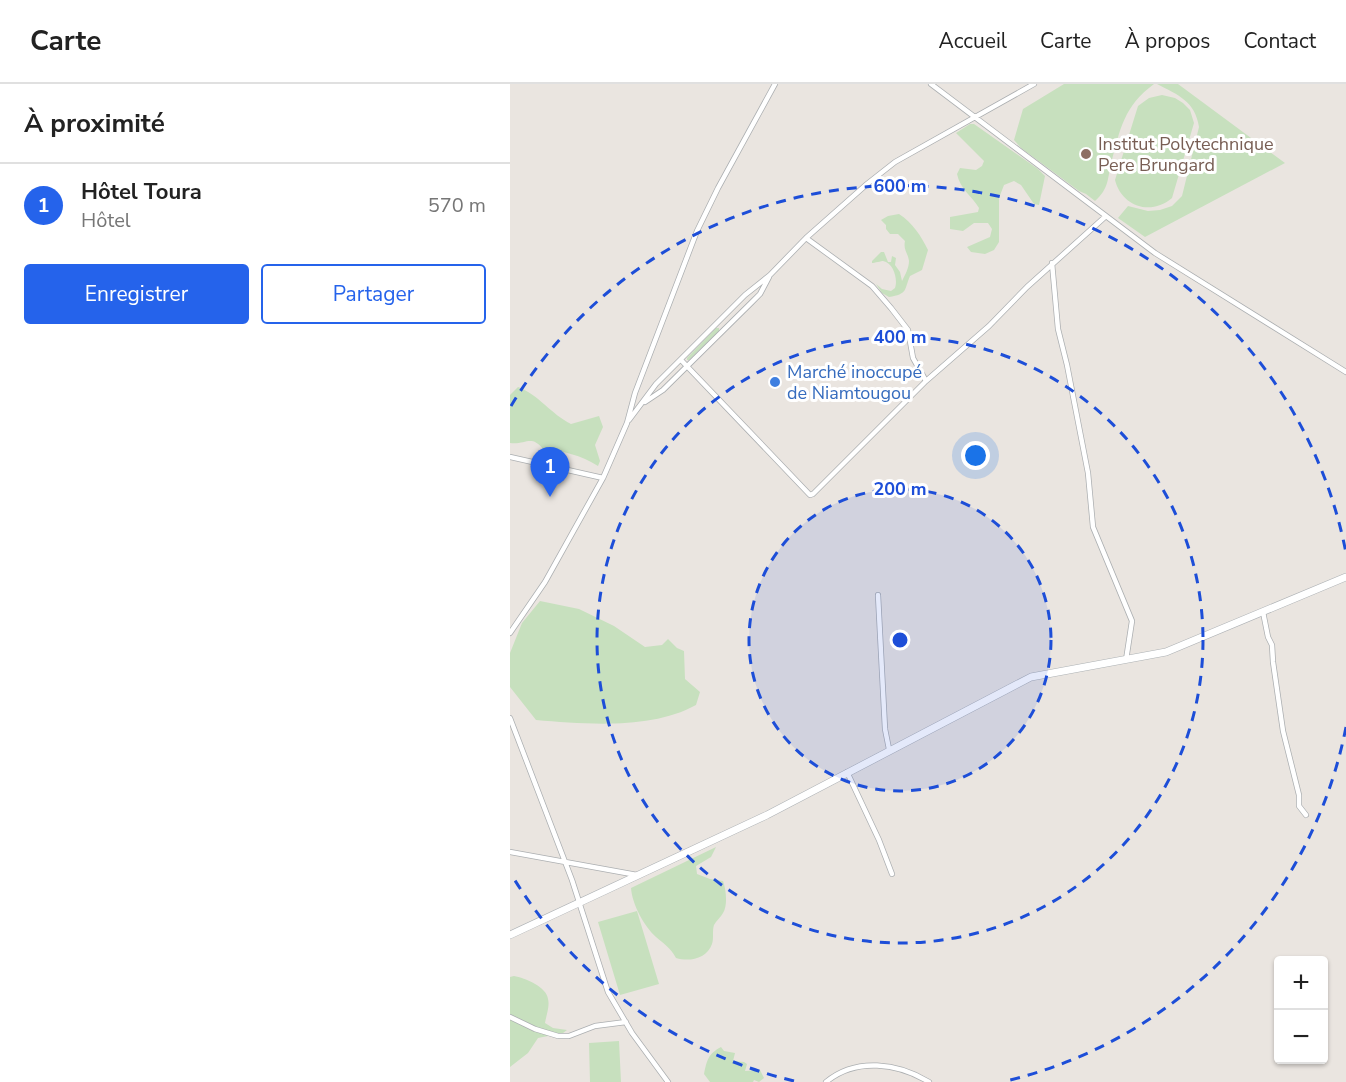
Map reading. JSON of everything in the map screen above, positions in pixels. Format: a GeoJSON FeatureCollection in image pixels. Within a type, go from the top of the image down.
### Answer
{"type":"FeatureCollection","features":[{"type":"Feature","properties":{"kind":"main road"},"geometry":{"type":"LineString","coordinates":[[510,935],[766,815],[1031,676],[1166,652],[1346,577]]}},
{"type":"Feature","properties":{"kind":"street"},"geometry":{"type":"LineString","coordinates":[[510,633],[545,582],[603,478],[627,423],[635,393],[697,231],[717,188],[775,84]]}},
{"type":"Feature","properties":{"kind":"street"},"geometry":{"type":"LineString","coordinates":[[931,84],[1155,253],[1346,372]]}},
{"type":"Feature","properties":{"kind":"street"},"geometry":{"type":"LineString","coordinates":[[627,423],[656,384],[745,295],[770,275],[836,210],[895,162],[1034,84]]}},
{"type":"Feature","properties":{"kind":"street"},"geometry":{"type":"LineString","coordinates":[[681,360],[810,495],[813,494],[926,381],[989,326],[1052,263],[1106,216]]}},
{"type":"Feature","properties":{"kind":"street"},"geometry":{"type":"LineString","coordinates":[[806,238],[872,286],[891,308],[908,330],[914,358],[926,381]]}},
{"type":"Feature","properties":{"kind":"street"},"geometry":{"type":"LineString","coordinates":[[1052,263],[1058,329],[1088,473],[1093,526],[1132,621],[1126,660]]}},
{"type":"Feature","properties":{"kind":"street"},"geometry":{"type":"LineString","coordinates":[[643,404],[663,390],[760,294],[770,275]]}},
{"type":"Feature","properties":{"kind":"street"},"geometry":{"type":"LineString","coordinates":[[745,295],[751,303]]}},
{"type":"Feature","properties":{"kind":"street"},"geometry":{"type":"LineString","coordinates":[[718,324],[724,329]]}},
{"type":"Feature","properties":{"kind":"street"},"geometry":{"type":"LineString","coordinates":[[510,458],[603,478]]}},
{"type":"Feature","properties":{"kind":"street"},"geometry":{"type":"LineString","coordinates":[[878,595],[885,729],[889,749]]}},
{"type":"Feature","properties":{"kind":"street"},"geometry":{"type":"LineString","coordinates":[[1263,612],[1272,645],[1283,731],[1299,795],[1299,806],[1306,815]]}},
{"type":"Feature","properties":{"kind":"street"},"geometry":{"type":"LineString","coordinates":[[510,718],[564,861],[608,992],[668,1082]]}},
{"type":"Feature","properties":{"kind":"street"},"geometry":{"type":"LineString","coordinates":[[847,772],[879,840],[891,874]]}},
{"type":"Feature","properties":{"kind":"street"},"geometry":{"type":"LineString","coordinates":[[510,852],[637,875]]}},
{"type":"Feature","properties":{"kind":"street"},"geometry":{"type":"LineString","coordinates":[[510,1017],[558,1036],[569,1036],[595,1026],[626,1022]]}},
{"type":"Feature","properties":{"kind":"street"},"geometry":{"type":"LineString","coordinates":[[826,1082],[835,1074],[852,1067],[872,1066],[903,1069],[929,1082]]}},
{"type":"Feature","properties":{"kind":"green space"},"geometry":{"type":"Polygon","coordinates":[[[1064,84],[1154,84],[1136,101],[1125,119],[1117,140],[1107,184],[1095,201],[1021,148],[1014,140],[1023,109],[1064,84]]]}},
{"type":"Feature","properties":{"kind":"green space"},"geometry":{"type":"Polygon","coordinates":[[[1157,84],[1178,84],[1285,163],[1145,237],[1118,218],[1128,206],[1148,211],[1160,210],[1172,206],[1182,196],[1199,127],[1194,111],[1189,105],[1157,84]]]}},
{"type":"Feature","properties":{"kind":"green space"},"geometry":{"type":"Polygon","coordinates":[[[1162,95],[1175,98],[1183,103],[1190,110],[1194,123],[1172,198],[1155,207],[1138,206],[1124,197],[1115,180],[1138,106],[1149,98],[1162,95]]]}},
{"type":"Feature","properties":{"kind":"green space"},"geometry":{"type":"Polygon","coordinates":[[[974,124],[1045,176],[1039,205],[1034,204],[1021,185],[1014,181],[1004,185],[999,198],[999,242],[994,250],[985,254],[971,252],[967,247],[990,237],[992,229],[988,223],[974,223],[963,231],[950,229],[950,217],[978,212],[979,208],[963,188],[957,174],[960,168],[976,170],[982,166],[984,161],[956,133],[974,124]]]}},
{"type":"Feature","properties":{"kind":"green space"},"geometry":{"type":"Polygon","coordinates":[[[899,214],[916,230],[928,250],[922,270],[910,276],[902,293],[889,297],[882,293],[876,284],[882,289],[891,291],[895,288],[892,268],[887,262],[872,263],[872,261],[881,252],[884,252],[888,262],[891,262],[892,256],[896,258],[895,265],[902,281],[909,264],[905,241],[898,234],[890,234],[881,220],[899,214]]]}},
{"type":"Feature","properties":{"kind":"green space"},"geometry":{"type":"Polygon","coordinates":[[[716,328],[719,328],[719,331],[687,360],[687,358],[716,328]]]}},
{"type":"Feature","properties":{"kind":"green space"},"geometry":{"type":"Polygon","coordinates":[[[518,387],[571,424],[599,416],[603,427],[595,445],[600,461],[598,466],[572,454],[543,449],[532,441],[510,443],[510,395],[518,387]]]}},
{"type":"Feature","properties":{"kind":"green space"},"geometry":{"type":"Polygon","coordinates":[[[540,601],[579,609],[614,626],[645,647],[662,645],[668,639],[684,651],[685,679],[700,692],[696,705],[678,713],[639,722],[596,724],[536,720],[510,687],[510,653],[522,623],[540,601]]]}},
{"type":"Feature","properties":{"kind":"green space"},"geometry":{"type":"Polygon","coordinates":[[[716,847],[711,857],[696,866],[697,874],[723,881],[726,897],[725,910],[714,925],[712,944],[706,953],[686,960],[676,958],[643,921],[636,908],[631,888],[716,847]]]}},
{"type":"Feature","properties":{"kind":"green space"},"geometry":{"type":"Polygon","coordinates":[[[637,911],[659,984],[620,995],[598,922],[637,911]]]}},
{"type":"Feature","properties":{"kind":"green space"},"geometry":{"type":"Polygon","coordinates":[[[514,976],[529,981],[544,991],[548,1002],[545,1023],[553,1028],[567,1030],[563,1033],[538,1038],[528,1053],[510,1067],[510,977],[514,976]]]}},
{"type":"Feature","properties":{"kind":"green space"},"geometry":{"type":"Polygon","coordinates":[[[619,1041],[621,1082],[590,1082],[589,1043],[619,1041]]]}},
{"type":"Feature","properties":{"kind":"green space"},"geometry":{"type":"Polygon","coordinates":[[[721,1047],[724,1051],[735,1053],[733,1061],[747,1064],[745,1071],[760,1070],[764,1078],[759,1082],[754,1080],[753,1082],[710,1082],[704,1074],[706,1065],[711,1055],[721,1047]]]}},
{"type":"Feature","properties":{"kind":"place","name":"Institut Polytechnique Pere Brungard"},"geometry":{"type":"Point","coordinates":[1086,154]}},
{"type":"Feature","properties":{"kind":"place","name":"Marché inoccupé de Niamtougou"},"geometry":{"type":"Point","coordinates":[775,382]}},
{"type":"Feature","properties":{"kind":"place","name":"Hôtel Toura"},"geometry":{"type":"Point","coordinates":[550,497]}}]}
